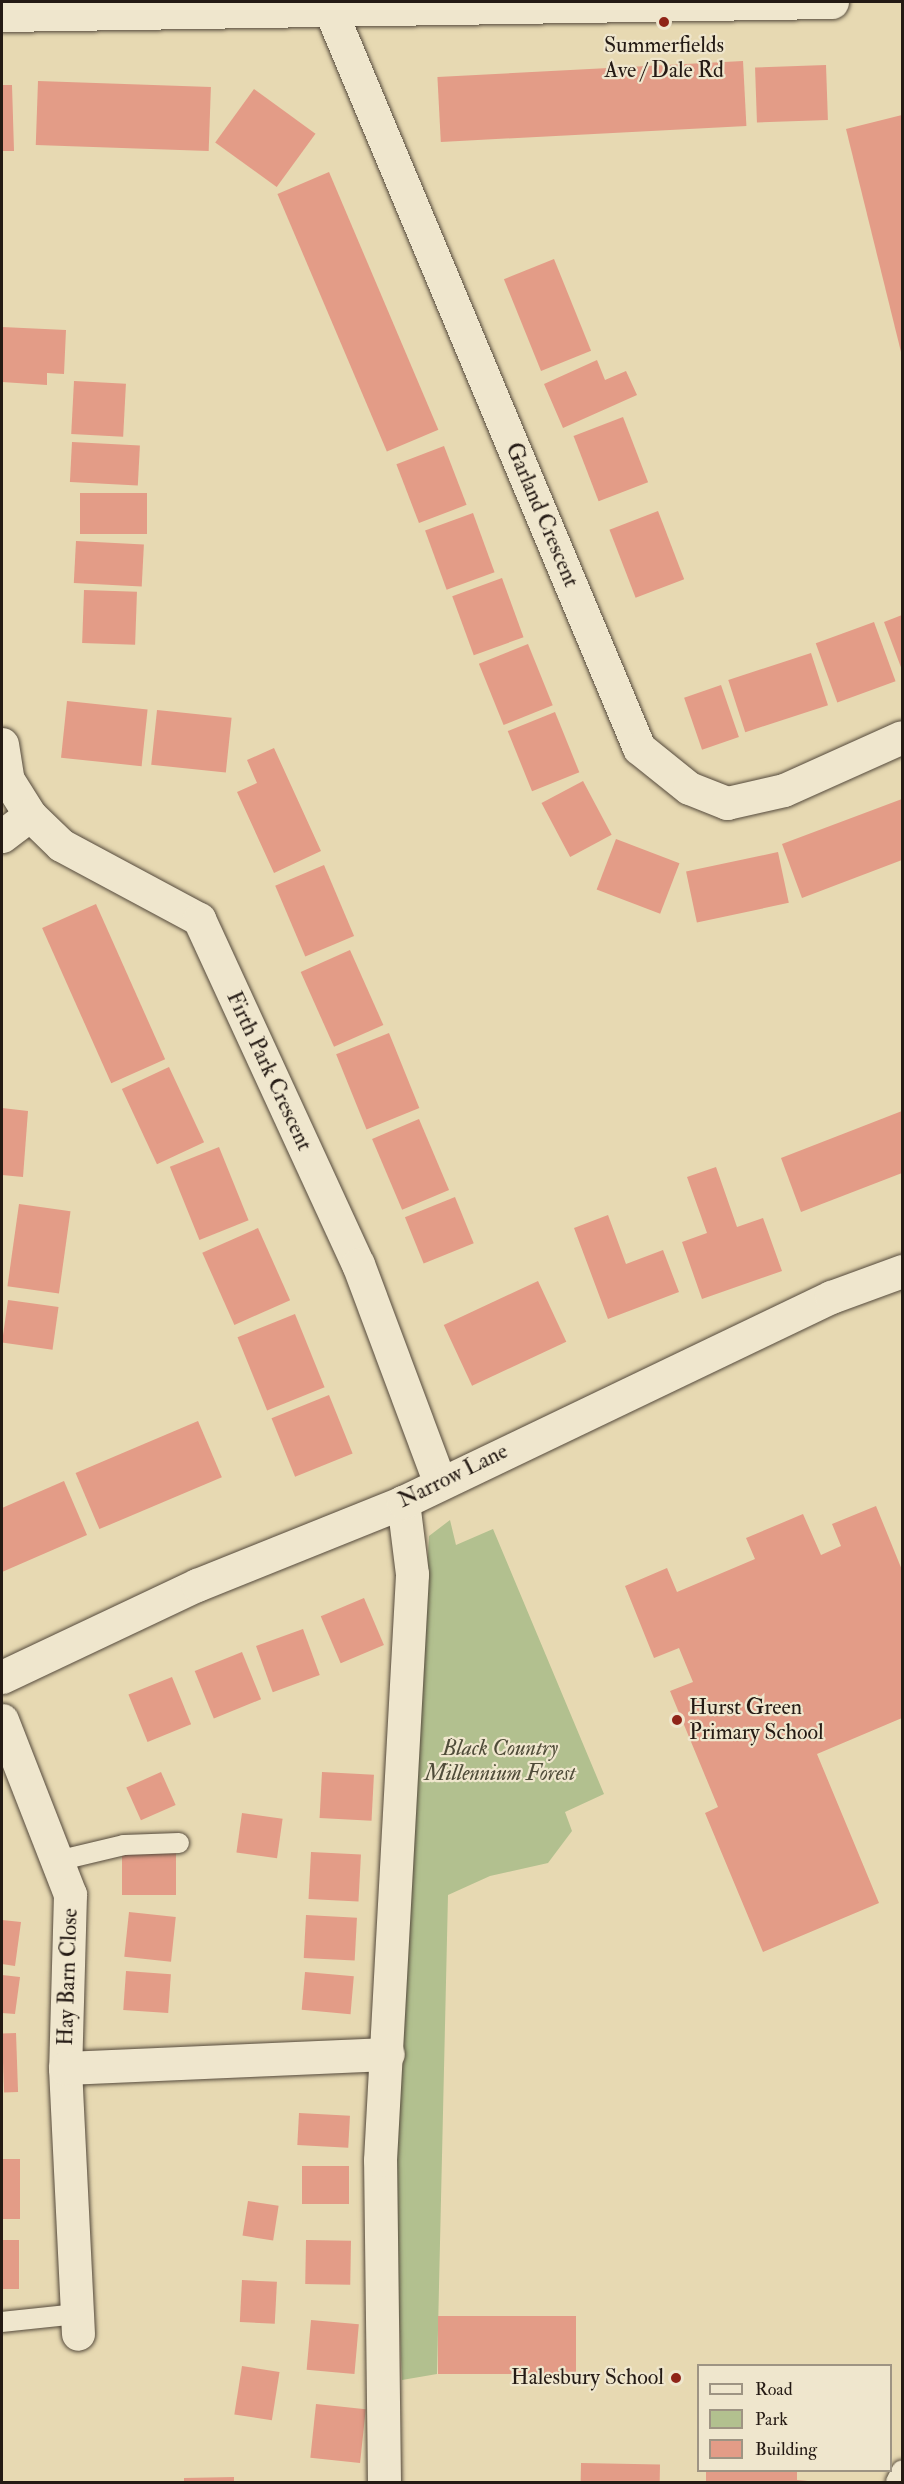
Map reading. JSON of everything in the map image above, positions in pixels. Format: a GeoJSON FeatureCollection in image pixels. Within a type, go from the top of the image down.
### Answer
{"type":"FeatureCollection","features":[{"type":"Feature","properties":{"kind":"street"},"geometry":{"type":"LineString","coordinates":[[2,15],[331,12],[832,2]]}},
{"type":"Feature","properties":{"kind":"street","name":"Garland Crescent"},"geometry":{"type":"LineString","coordinates":[[331,12],[639,748],[689,788],[727,803],[784,790],[903,737]]}},
{"type":"Feature","properties":{"kind":"street","name":"Firth Park Crescent"},"geometry":{"type":"LineString","coordinates":[[2,744],[8,780],[30,815],[61,845],[200,919],[358,1264],[440,1483]]}},
{"type":"Feature","properties":{"kind":"street"},"geometry":{"type":"LineString","coordinates":[[2,836],[30,815]]}},
{"type":"Feature","properties":{"kind":"street","name":"Narrow Lane"},"geometry":{"type":"LineString","coordinates":[[2,1677],[196,1585],[402,1502],[831,1297],[903,1271]]}},
{"type":"Feature","properties":{"kind":"street"},"geometry":{"type":"LineString","coordinates":[[384,2482],[380,2160],[388,2054],[412,1574],[402,1502]]}},
{"type":"Feature","properties":{"kind":"street","name":"Hay Barn Close"},"geometry":{"type":"LineString","coordinates":[[2,1720],[70,1894],[65,2068],[78,2324]]}},
{"type":"Feature","properties":{"kind":"street","name":"Hay Barn Close"},"geometry":{"type":"LineString","coordinates":[[65,2068],[388,2054]]}},
{"type":"Feature","properties":{"kind":"lane"},"geometry":{"type":"LineString","coordinates":[[57,1861],[124,1845],[179,1843]]}},
{"type":"Feature","properties":{"kind":"lane"},"geometry":{"type":"LineString","coordinates":[[2,2322],[78,2324]]}},
{"type":"Feature","properties":{"kind":"lane"},"geometry":{"type":"LineString","coordinates":[[896,2482],[903,2470]]}},
{"type":"Feature","properties":{"kind":"green space","name":"Black Country Millennium Forest"},"geometry":{"type":"Polygon","coordinates":[[[450,1520],[456,1545],[493,1529],[604,1794],[565,1812],[572,1831],[548,1863],[490,1876],[448,1895],[437,2374],[402,2380],[393,2178],[429,1536],[450,1520]]]}},
{"type":"Feature","properties":{"kind":"building"},"geometry":{"type":"Polygon","coordinates":[[[743,61],[746,126],[441,142],[437,77],[743,61]]]}},
{"type":"Feature","properties":{"kind":"building"},"geometry":{"type":"Polygon","coordinates":[[[826,65],[828,120],[757,122],[755,67],[826,65]]]}},
{"type":"Feature","properties":{"kind":"building"},"geometry":{"type":"Polygon","coordinates":[[[38,81],[211,87],[209,151],[36,145],[38,81]]]}},
{"type":"Feature","properties":{"kind":"building"},"geometry":{"type":"Polygon","coordinates":[[[2,85],[12,85],[14,151],[2,151],[2,85]]]}},
{"type":"Feature","properties":{"kind":"building"},"geometry":{"type":"Polygon","coordinates":[[[254,89],[315,134],[277,187],[215,142],[254,89]]]}},
{"type":"Feature","properties":{"kind":"building"},"geometry":{"type":"Polygon","coordinates":[[[902,115],[902,356],[846,129],[902,115]]]}},
{"type":"Feature","properties":{"kind":"building"},"geometry":{"type":"Polygon","coordinates":[[[329,172],[438,430],[387,452],[277,194],[329,172]]]}},
{"type":"Feature","properties":{"kind":"building"},"geometry":{"type":"Polygon","coordinates":[[[554,259],[591,351],[541,371],[504,279],[554,259]]]}},
{"type":"Feature","properties":{"kind":"building"},"geometry":{"type":"Polygon","coordinates":[[[2,327],[66,330],[64,374],[47,373],[47,385],[2,382],[2,327]]]}},
{"type":"Feature","properties":{"kind":"building"},"geometry":{"type":"Polygon","coordinates":[[[597,360],[605,380],[626,371],[637,395],[563,428],[544,384],[597,360]]]}},
{"type":"Feature","properties":{"kind":"building"},"geometry":{"type":"Polygon","coordinates":[[[74,381],[126,384],[123,437],[71,434],[74,381]]]}},
{"type":"Feature","properties":{"kind":"building"},"geometry":{"type":"Polygon","coordinates":[[[623,417],[648,482],[599,501],[574,436],[623,417]]]}},
{"type":"Feature","properties":{"kind":"building"},"geometry":{"type":"Polygon","coordinates":[[[72,442],[140,446],[138,486],[70,482],[72,442]]]}},
{"type":"Feature","properties":{"kind":"building"},"geometry":{"type":"Polygon","coordinates":[[[444,446],[467,505],[419,523],[396,464],[444,446]]]}},
{"type":"Feature","properties":{"kind":"building"},"geometry":{"type":"Polygon","coordinates":[[[80,493],[147,493],[147,534],[80,534],[80,493]]]}},
{"type":"Feature","properties":{"kind":"building"},"geometry":{"type":"Polygon","coordinates":[[[658,511],[684,579],[636,598],[609,530],[658,511]]]}},
{"type":"Feature","properties":{"kind":"building"},"geometry":{"type":"Polygon","coordinates":[[[473,513],[495,572],[447,590],[425,530],[473,513]]]}},
{"type":"Feature","properties":{"kind":"building"},"geometry":{"type":"Polygon","coordinates":[[[76,541],[144,545],[142,587],[74,583],[76,541]]]}},
{"type":"Feature","properties":{"kind":"building"},"geometry":{"type":"Polygon","coordinates":[[[502,578],[524,637],[474,655],[452,596],[502,578]]]}},
{"type":"Feature","properties":{"kind":"building"},"geometry":{"type":"Polygon","coordinates":[[[84,590],[137,592],[135,645],[82,643],[84,590]]]}},
{"type":"Feature","properties":{"kind":"building"},"geometry":{"type":"Polygon","coordinates":[[[902,615],[902,670],[884,622],[902,615]]]}},
{"type":"Feature","properties":{"kind":"building"},"geometry":{"type":"Polygon","coordinates":[[[874,622],[896,681],[837,702],[816,643],[874,622]]]}},
{"type":"Feature","properties":{"kind":"building"},"geometry":{"type":"Polygon","coordinates":[[[528,644],[553,705],[504,725],[479,664],[528,644]]]}},
{"type":"Feature","properties":{"kind":"building"},"geometry":{"type":"Polygon","coordinates":[[[811,653],[828,705],[745,732],[728,680],[811,653]]]}},
{"type":"Feature","properties":{"kind":"building"},"geometry":{"type":"Polygon","coordinates":[[[721,685],[739,737],[702,750],[684,698],[721,685]]]}},
{"type":"Feature","properties":{"kind":"building"},"geometry":{"type":"Polygon","coordinates":[[[67,701],[148,709],[142,766],[61,758],[67,701]]]}},
{"type":"Feature","properties":{"kind":"building"},"geometry":{"type":"Polygon","coordinates":[[[157,710],[232,718],[226,773],[151,765],[157,710]]]}},
{"type":"Feature","properties":{"kind":"building"},"geometry":{"type":"Polygon","coordinates":[[[555,712],[579,772],[532,791],[508,731],[555,712]]]}},
{"type":"Feature","properties":{"kind":"building"},"geometry":{"type":"Polygon","coordinates":[[[274,748],[321,851],[274,873],[237,792],[257,783],[247,760],[274,748]]]}},
{"type":"Feature","properties":{"kind":"building"},"geometry":{"type":"Polygon","coordinates":[[[583,781],[612,835],[570,857],[542,803],[583,781]]]}},
{"type":"Feature","properties":{"kind":"building"},"geometry":{"type":"Polygon","coordinates":[[[902,799],[902,860],[802,898],[782,844],[902,799]]]}},
{"type":"Feature","properties":{"kind":"building"},"geometry":{"type":"Polygon","coordinates":[[[616,839],[679,863],[660,914],[597,889],[616,839]]]}},
{"type":"Feature","properties":{"kind":"building"},"geometry":{"type":"Polygon","coordinates":[[[778,852],[789,903],[697,922],[686,872],[778,852]]]}},
{"type":"Feature","properties":{"kind":"building"},"geometry":{"type":"Polygon","coordinates":[[[324,865],[354,936],[305,957],[275,886],[324,865]]]}},
{"type":"Feature","properties":{"kind":"building"},"geometry":{"type":"Polygon","coordinates":[[[96,904],[165,1059],[111,1083],[42,928],[96,904]]]}},
{"type":"Feature","properties":{"kind":"building"},"geometry":{"type":"Polygon","coordinates":[[[350,950],[383,1025],[334,1047],[301,972],[350,950]]]}},
{"type":"Feature","properties":{"kind":"building"},"geometry":{"type":"Polygon","coordinates":[[[389,1033],[419,1108],[366,1129],[336,1054],[389,1033]]]}},
{"type":"Feature","properties":{"kind":"building"},"geometry":{"type":"Polygon","coordinates":[[[169,1067],[204,1142],[157,1164],[122,1089],[169,1067]]]}},
{"type":"Feature","properties":{"kind":"building"},"geometry":{"type":"Polygon","coordinates":[[[2,1108],[28,1111],[23,1177],[2,1175],[2,1108]]]}},
{"type":"Feature","properties":{"kind":"building"},"geometry":{"type":"Polygon","coordinates":[[[902,1111],[902,1173],[801,1212],[781,1158],[902,1111]]]}},
{"type":"Feature","properties":{"kind":"building"},"geometry":{"type":"Polygon","coordinates":[[[419,1119],[449,1190],[402,1210],[372,1139],[419,1119]]]}},
{"type":"Feature","properties":{"kind":"building"},"geometry":{"type":"Polygon","coordinates":[[[219,1147],[249,1220],[199,1240],[170,1167],[219,1147]]]}},
{"type":"Feature","properties":{"kind":"building"},"geometry":{"type":"Polygon","coordinates":[[[716,1167],[737,1227],[763,1218],[782,1271],[702,1299],[682,1242],[707,1233],[687,1177],[716,1167]]]}},
{"type":"Feature","properties":{"kind":"building"},"geometry":{"type":"Polygon","coordinates":[[[455,1197],[474,1243],[424,1264],[405,1217],[455,1197]]]}},
{"type":"Feature","properties":{"kind":"building"},"geometry":{"type":"Polygon","coordinates":[[[19,1204],[70,1211],[59,1293],[7,1286],[19,1204]]]}},
{"type":"Feature","properties":{"kind":"building"},"geometry":{"type":"Polygon","coordinates":[[[608,1215],[626,1264],[663,1250],[679,1292],[608,1319],[574,1228],[608,1215]]]}},
{"type":"Feature","properties":{"kind":"building"},"geometry":{"type":"Polygon","coordinates":[[[258,1228],[290,1300],[234,1325],[202,1253],[258,1228]]]}},
{"type":"Feature","properties":{"kind":"building"},"geometry":{"type":"Polygon","coordinates":[[[538,1281],[566,1342],[472,1386],[444,1325],[538,1281]]]}},
{"type":"Feature","properties":{"kind":"building"},"geometry":{"type":"Polygon","coordinates":[[[8,1300],[59,1307],[53,1350],[2,1343],[8,1300]]]}},
{"type":"Feature","properties":{"kind":"building"},"geometry":{"type":"Polygon","coordinates":[[[295,1314],[325,1387],[267,1410],[238,1337],[295,1314]]]}},
{"type":"Feature","properties":{"kind":"building"},"geometry":{"type":"Polygon","coordinates":[[[329,1395],[353,1453],[295,1477],[272,1418],[329,1395]]]}},
{"type":"Feature","properties":{"kind":"building"},"geometry":{"type":"Polygon","coordinates":[[[198,1421],[222,1477],[99,1529],[76,1473],[198,1421]]]}},
{"type":"Feature","properties":{"kind":"building"},"geometry":{"type":"Polygon","coordinates":[[[64,1481],[87,1535],[2,1572],[2,1508],[64,1481]]]}},
{"type":"Feature","properties":{"kind":"building"},"geometry":{"type":"Polygon","coordinates":[[[876,1506],[902,1570],[902,1718],[817,1754],[879,1903],[763,1952],[705,1813],[718,1807],[670,1691],[693,1682],[679,1648],[654,1658],[625,1586],[667,1568],[677,1592],[755,1559],[746,1538],[803,1514],[821,1555],[841,1546],[832,1524],[876,1506]]]}},
{"type":"Feature","properties":{"kind":"building"},"geometry":{"type":"Polygon","coordinates":[[[364,1598],[384,1645],[341,1663],[321,1616],[364,1598]]]}},
{"type":"Feature","properties":{"kind":"building"},"geometry":{"type":"Polygon","coordinates":[[[303,1629],[320,1675],[273,1692],[256,1646],[303,1629]]]}},
{"type":"Feature","properties":{"kind":"building"},"geometry":{"type":"Polygon","coordinates":[[[242,1652],[261,1699],[214,1718],[195,1671],[242,1652]]]}},
{"type":"Feature","properties":{"kind":"building"},"geometry":{"type":"Polygon","coordinates":[[[172,1677],[191,1724],[148,1742],[128,1695],[172,1677]]]}},
{"type":"Feature","properties":{"kind":"building"},"geometry":{"type":"Polygon","coordinates":[[[161,1772],[176,1805],[141,1820],[126,1787],[161,1772]]]}},
{"type":"Feature","properties":{"kind":"building"},"geometry":{"type":"Polygon","coordinates":[[[322,1772],[374,1775],[372,1821],[320,1818],[322,1772]]]}},
{"type":"Feature","properties":{"kind":"building"},"geometry":{"type":"Polygon","coordinates":[[[242,1813],[283,1819],[277,1858],[236,1853],[242,1813]]]}},
{"type":"Feature","properties":{"kind":"building"},"geometry":{"type":"Polygon","coordinates":[[[122,1848],[176,1848],[176,1895],[122,1895],[122,1848]]]}},
{"type":"Feature","properties":{"kind":"building"},"geometry":{"type":"Polygon","coordinates":[[[311,1852],[361,1855],[358,1902],[309,1899],[311,1852]]]}},
{"type":"Feature","properties":{"kind":"building"},"geometry":{"type":"Polygon","coordinates":[[[129,1912],[176,1917],[171,1962],[124,1957],[129,1912]]]}},
{"type":"Feature","properties":{"kind":"building"},"geometry":{"type":"Polygon","coordinates":[[[306,1915],[357,1918],[355,1961],[304,1958],[306,1915]]]}},
{"type":"Feature","properties":{"kind":"building"},"geometry":{"type":"Polygon","coordinates":[[[2,1920],[21,1922],[15,1966],[2,1964],[2,1920]]]}},
{"type":"Feature","properties":{"kind":"building"},"geometry":{"type":"Polygon","coordinates":[[[126,1971],[171,1974],[168,2013],[123,2010],[126,1971]]]}},
{"type":"Feature","properties":{"kind":"building"},"geometry":{"type":"Polygon","coordinates":[[[305,1972],[354,1976],[351,2014],[302,2010],[305,1972]]]}},
{"type":"Feature","properties":{"kind":"building"},"geometry":{"type":"Polygon","coordinates":[[[2,1975],[20,1977],[15,2014],[2,2013],[2,1975]]]}},
{"type":"Feature","properties":{"kind":"building"},"geometry":{"type":"Polygon","coordinates":[[[2,2033],[16,2033],[18,2092],[4,2092],[2,2033]]]}},
{"type":"Feature","properties":{"kind":"building"},"geometry":{"type":"Polygon","coordinates":[[[299,2113],[350,2116],[348,2148],[297,2145],[299,2113]]]}},
{"type":"Feature","properties":{"kind":"building"},"geometry":{"type":"Polygon","coordinates":[[[2,2159],[20,2159],[20,2219],[2,2219],[2,2159]]]}},
{"type":"Feature","properties":{"kind":"building"},"geometry":{"type":"Polygon","coordinates":[[[302,2166],[349,2166],[349,2204],[302,2204],[302,2166]]]}},
{"type":"Feature","properties":{"kind":"building"},"geometry":{"type":"Polygon","coordinates":[[[248,2201],[279,2206],[273,2240],[243,2236],[248,2201]]]}},
{"type":"Feature","properties":{"kind":"building"},"geometry":{"type":"Polygon","coordinates":[[[2,2240],[19,2240],[19,2289],[2,2289],[2,2240]]]}},
{"type":"Feature","properties":{"kind":"building"},"geometry":{"type":"Polygon","coordinates":[[[306,2240],[351,2241],[350,2285],[305,2284],[306,2240]]]}},
{"type":"Feature","properties":{"kind":"building"},"geometry":{"type":"Polygon","coordinates":[[[242,2280],[277,2282],[275,2324],[240,2322],[242,2280]]]}},
{"type":"Feature","properties":{"kind":"building"},"geometry":{"type":"Polygon","coordinates":[[[438,2316],[576,2316],[576,2374],[438,2374],[438,2316]]]}},
{"type":"Feature","properties":{"kind":"building"},"geometry":{"type":"Polygon","coordinates":[[[311,2320],[359,2324],[354,2374],[307,2370],[311,2320]]]}},
{"type":"Feature","properties":{"kind":"building"},"geometry":{"type":"Polygon","coordinates":[[[242,2366],[280,2372],[272,2420],[234,2414],[242,2366]]]}},
{"type":"Feature","properties":{"kind":"building"},"geometry":{"type":"Polygon","coordinates":[[[316,2404],[366,2409],[360,2463],[310,2458],[316,2404]]]}},
{"type":"Feature","properties":{"kind":"building"},"geometry":{"type":"Polygon","coordinates":[[[581,2463],[660,2464],[660,2482],[581,2482],[581,2463]]]}},
{"type":"Feature","properties":{"kind":"building"},"geometry":{"type":"Polygon","coordinates":[[[706,2472],[797,2472],[797,2480],[819,2482],[706,2482],[706,2472]]]}},
{"type":"Feature","properties":{"kind":"building"},"geometry":{"type":"Polygon","coordinates":[[[234,2477],[234,2482],[184,2482],[184,2478],[234,2477]]]}},
{"type":"Feature","properties":{"kind":"place","name":"Summerfields Ave / Dale Rd"},"geometry":{"type":"Point","coordinates":[664,22]}},
{"type":"Feature","properties":{"kind":"place","name":"Hurst Green Primary School"},"geometry":{"type":"Point","coordinates":[677,1720]}},
{"type":"Feature","properties":{"kind":"place","name":"Halesbury School"},"geometry":{"type":"Point","coordinates":[676,2378]}}]}
